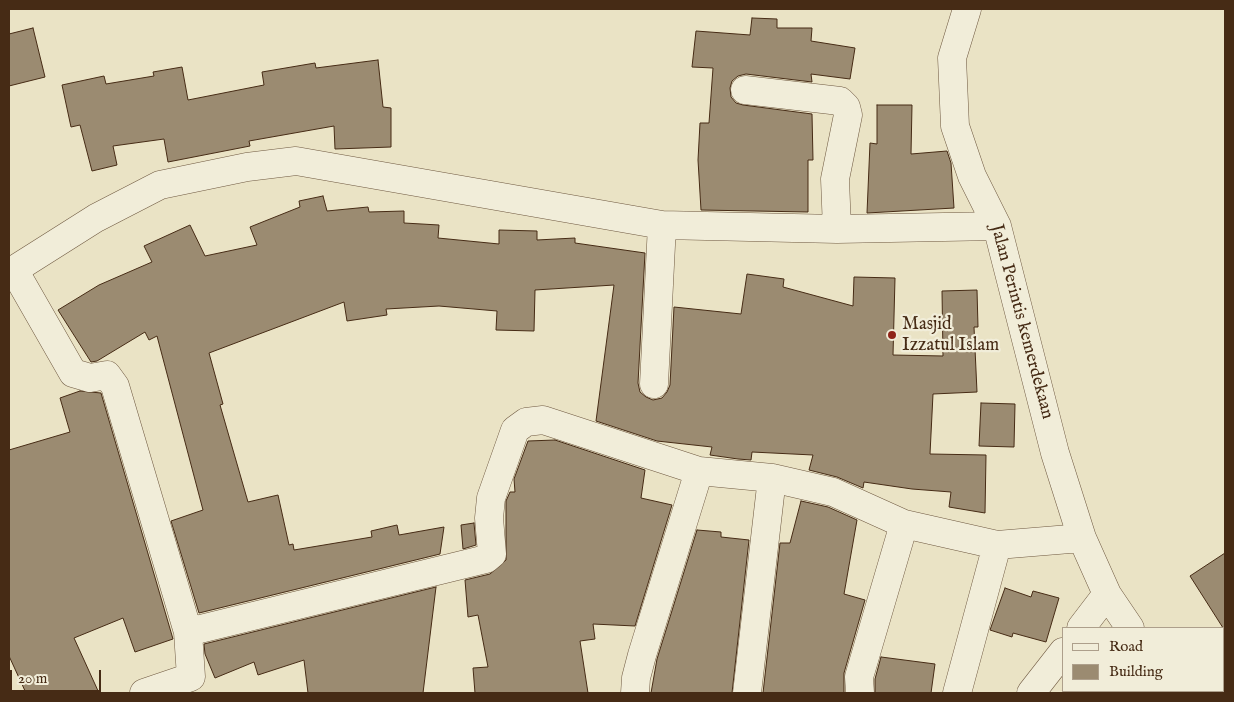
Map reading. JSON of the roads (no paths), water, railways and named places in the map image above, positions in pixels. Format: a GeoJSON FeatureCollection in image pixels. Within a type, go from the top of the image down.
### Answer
{"type":"FeatureCollection","features":[{"type":"Feature","properties":{"kind":"street","name":"Jalan Perintis kemerdekaan"},"geometry":{"type":"LineString","coordinates":[[967,9],[952,58],[955,126],[972,176],[997,226],[1055,453],[1082,538],[1107,594],[1129,627]]}},
{"type":"Feature","properties":{"kind":"street"},"geometry":{"type":"LineString","coordinates":[[745,90],[840,101],[846,107],[848,115],[835,179],[837,229]]}},
{"type":"Feature","properties":{"kind":"street"},"geometry":{"type":"LineString","coordinates":[[144,693],[193,685],[188,632],[115,386],[107,375],[90,378],[73,373],[11,271],[96,218],[160,185],[272,163],[296,161],[662,225],[837,229],[997,226]]}},
{"type":"Feature","properties":{"kind":"street"},"geometry":{"type":"LineString","coordinates":[[654,384],[662,225]]}},
{"type":"Feature","properties":{"kind":"street"},"geometry":{"type":"LineString","coordinates":[[188,632],[486,559],[492,554],[489,518],[491,498],[515,430],[526,422],[543,420],[699,471],[772,478],[833,492],[904,524],[997,545],[1082,538]]}},
{"type":"Feature","properties":{"kind":"street"},"geometry":{"type":"LineString","coordinates":[[635,693],[636,678],[642,655],[699,471]]}},
{"type":"Feature","properties":{"kind":"street"},"geometry":{"type":"LineString","coordinates":[[747,693],[772,478]]}},
{"type":"Feature","properties":{"kind":"street"},"geometry":{"type":"LineString","coordinates":[[860,693],[859,677],[904,524]]}},
{"type":"Feature","properties":{"kind":"street"},"geometry":{"type":"LineString","coordinates":[[957,693],[997,545]]}},
{"type":"Feature","properties":{"kind":"street"},"geometry":{"type":"LineString","coordinates":[[1082,627],[1107,594]]}},
{"type":"Feature","properties":{"kind":"street"},"geometry":{"type":"LineString","coordinates":[[1032,693],[1062,653]]}},
{"type":"Feature","properties":{"kind":"place","name":"Masjid Izzatul Islam"},"geometry":{"type":"Point","coordinates":[892,335]}}]}
